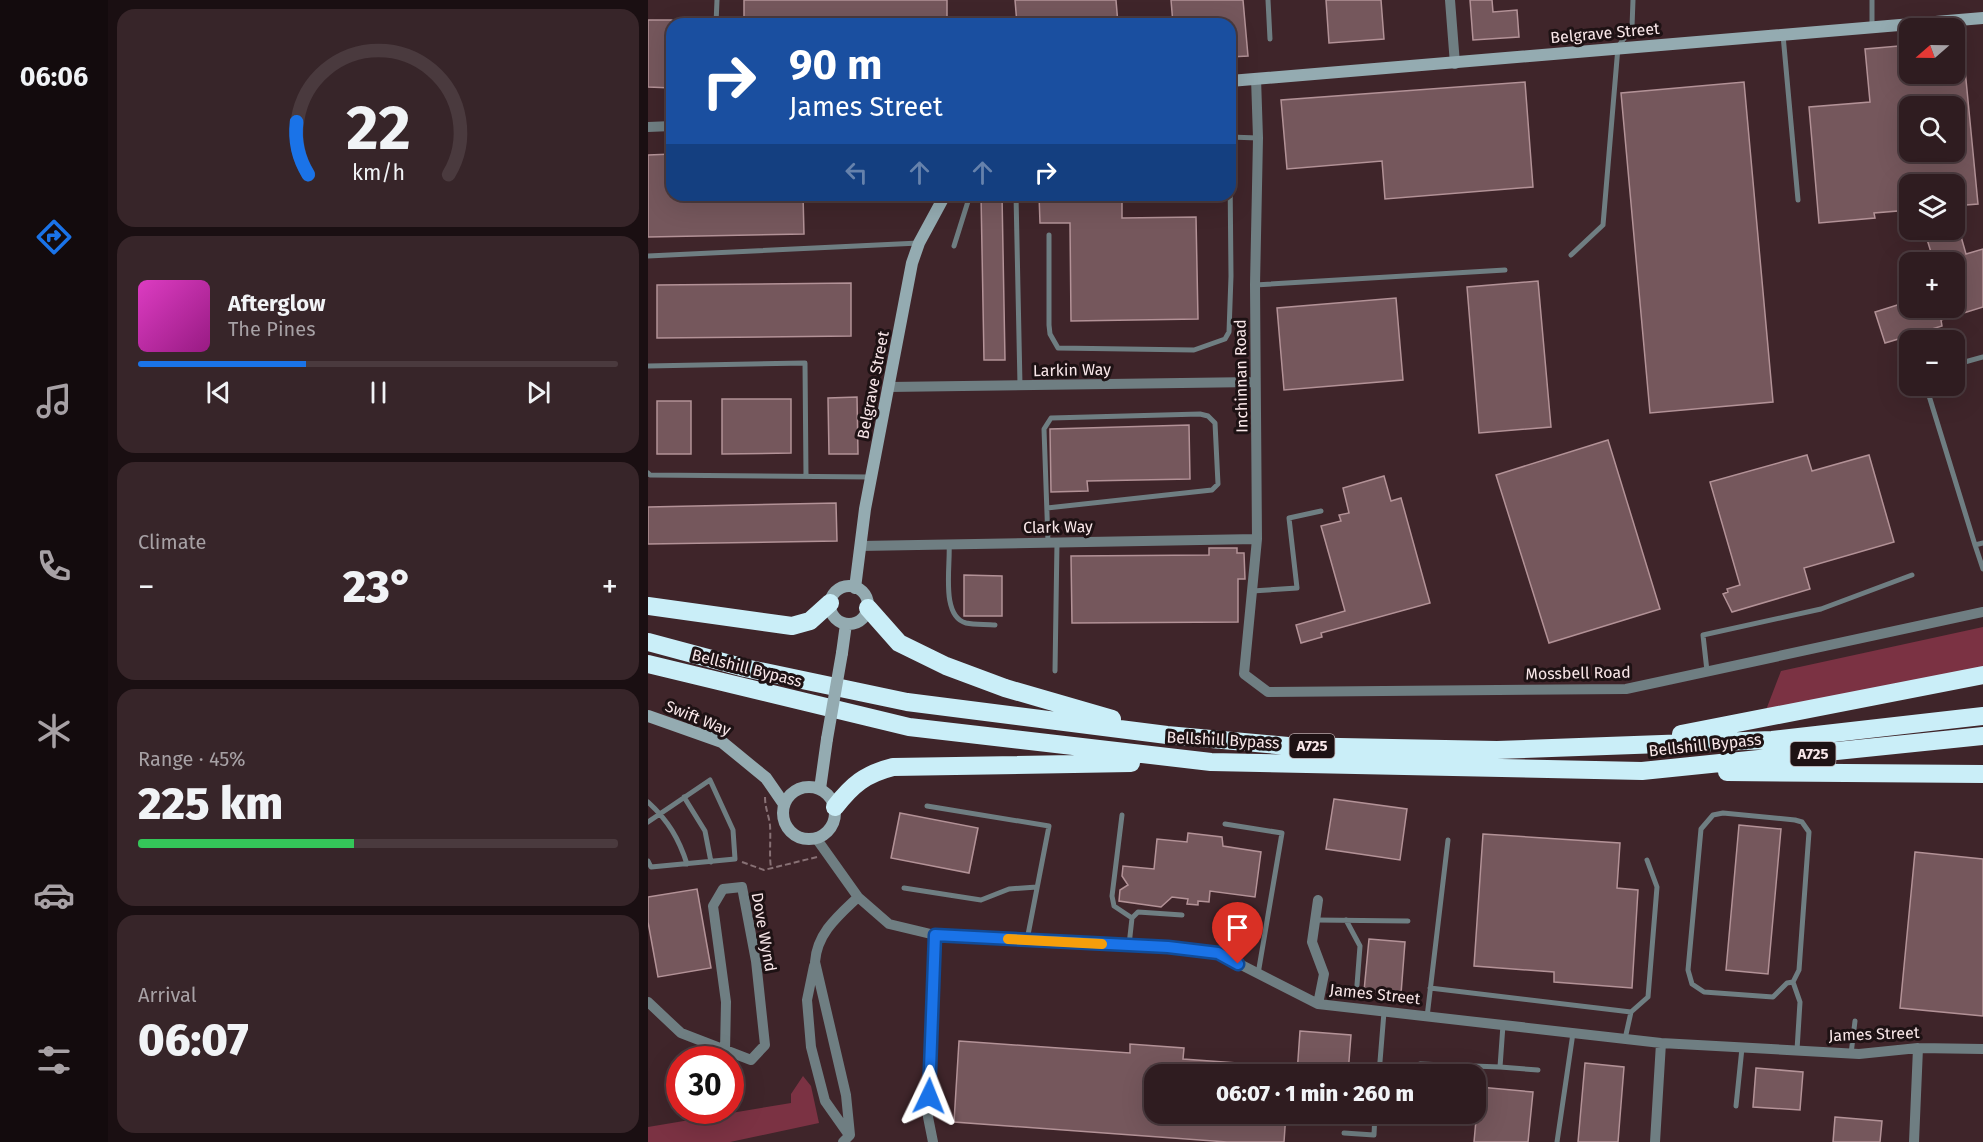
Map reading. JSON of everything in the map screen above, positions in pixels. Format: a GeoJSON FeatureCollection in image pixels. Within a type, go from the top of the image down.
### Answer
{"type":"FeatureCollection","features":[{"type":"Feature","properties":{"kind":"highway"},"geometry":{"type":"LineString","coordinates":[[648,606],[792,626],[810,621],[830,603]]}},
{"type":"Feature","properties":{"kind":"highway"},"geometry":{"type":"LineString","coordinates":[[868,608],[900,643],[946,666],[1005,688],[1167,735]]}},
{"type":"Feature","properties":{"kind":"highway","name":"Bellshill Bypass"},"geometry":{"type":"LineString","coordinates":[[648,642],[745,668],[907,702],[1167,735],[1288,746],[1497,750],[1772,740],[1983,716]]}},
{"type":"Feature","properties":{"kind":"highway","name":"Bellshill Bypass"},"geometry":{"type":"LineString","coordinates":[[648,663],[746,689],[909,727],[1210,762],[1642,771],[1983,736]]}},
{"type":"Feature","properties":{"kind":"highway"},"geometry":{"type":"LineString","coordinates":[[1620,746],[1983,675]]}},
{"type":"Feature","properties":{"kind":"highway"},"geometry":{"type":"LineString","coordinates":[[648,676],[746,689]]}},
{"type":"Feature","properties":{"kind":"highway"},"geometry":{"type":"LineString","coordinates":[[835,807],[858,780],[873,772],[893,767],[1210,762]]}},
{"type":"Feature","properties":{"kind":"highway","name":"A725"},"geometry":{"type":"LineString","coordinates":[[1642,771],[1983,774]]}},
{"type":"Feature","properties":{"kind":"street"},"geometry":{"type":"LineString","coordinates":[[1449,0],[1455,64]]}},
{"type":"Feature","properties":{"kind":"street","name":"Belgrave Street"},"geometry":{"type":"LineString","coordinates":[[1236,80],[1455,64],[1618,47],[1983,18]]}},
{"type":"Feature","properties":{"kind":"street","name":"Inchinnan Road"},"geometry":{"type":"LineString","coordinates":[[1244,674],[1257,539],[1255,285],[1258,138],[1256,78]]}},
{"type":"Feature","properties":{"kind":"street"},"geometry":{"type":"LineString","coordinates":[[648,127],[666,126]]}},
{"type":"Feature","properties":{"kind":"street","name":"Belgrave Street"},"geometry":{"type":"LineString","coordinates":[[855,588],[872,477],[912,263],[919,243],[942,201]]}},
{"type":"Feature","properties":{"kind":"street","name":"Larkin Way"},"geometry":{"type":"LineString","coordinates":[[890,387],[1255,382]]}},
{"type":"Feature","properties":{"kind":"street","name":"Clark Way"},"geometry":{"type":"LineString","coordinates":[[860,546],[1257,539]]}},
{"type":"Feature","properties":{"kind":"street"},"geometry":{"type":"LineString","coordinates":[[855,588],[865,595],[868,608],[858,622],[846,624],[832,614],[830,603],[839,590],[855,588]]}},
{"type":"Feature","properties":{"kind":"street","name":"Mossbell Road"},"geometry":{"type":"LineString","coordinates":[[1244,674],[1268,692],[1626,689],[1983,612]]}},
{"type":"Feature","properties":{"kind":"street"},"geometry":{"type":"LineString","coordinates":[[820,789],[846,624]]}},
{"type":"Feature","properties":{"kind":"street","name":"Swift Way"},"geometry":{"type":"LineString","coordinates":[[648,716],[722,742],[766,778],[784,804]]}},
{"type":"Feature","properties":{"kind":"street"},"geometry":{"type":"LineString","coordinates":[[808,786],[828,794],[835,807],[835,816],[830,828],[816,838],[806,839],[790,832],[784,822],[784,804],[788,795],[799,788],[808,786]]}},
{"type":"Feature","properties":{"kind":"street","name":"James Street"},"geometry":{"type":"LineString","coordinates":[[816,838],[858,897],[889,924],[935,935],[1129,945],[1218,953],[1318,1004],[1661,1043],[1851,1054],[1918,1048],[1983,1049]]}},
{"type":"Feature","properties":{"kind":"street","name":"Dove Wynd"},"geometry":{"type":"LineString","coordinates":[[742,887],[756,961],[765,1045],[751,1060],[725,1051],[726,1002],[713,906],[723,889],[742,887]]}},
{"type":"Feature","properties":{"kind":"street"},"geometry":{"type":"LineString","coordinates":[[846,1138],[825,1101],[811,1047],[807,1000],[816,950],[829,925],[858,897]]}},
{"type":"Feature","properties":{"kind":"street"},"geometry":{"type":"LineString","coordinates":[[1318,900],[1312,942],[1324,974],[1318,1004]]}},
{"type":"Feature","properties":{"kind":"street"},"geometry":{"type":"LineString","coordinates":[[933,1142],[928,1117],[935,935]]}},
{"type":"Feature","properties":{"kind":"street"},"geometry":{"type":"LineString","coordinates":[[815,962],[846,1095],[846,1138]]}},
{"type":"Feature","properties":{"kind":"street","name":"Dove Wynd"},"geometry":{"type":"LineString","coordinates":[[648,1002],[681,1033],[713,1046]]}},
{"type":"Feature","properties":{"kind":"street"},"geometry":{"type":"LineString","coordinates":[[1655,1142],[1661,1043]]}},
{"type":"Feature","properties":{"kind":"street"},"geometry":{"type":"LineString","coordinates":[[1914,1142],[1918,1048]]}},
{"type":"Feature","properties":{"kind":"lane"},"geometry":{"type":"LineString","coordinates":[[716,18],[717,0]]}},
{"type":"Feature","properties":{"kind":"lane"},"geometry":{"type":"LineString","coordinates":[[1268,0],[1270,39]]}},
{"type":"Feature","properties":{"kind":"lane"},"geometry":{"type":"LineString","coordinates":[[1571,255],[1603,225],[1618,47],[1632,27],[1633,0]]}},
{"type":"Feature","properties":{"kind":"lane"},"geometry":{"type":"LineString","coordinates":[[1872,0],[1872,28]]}},
{"type":"Feature","properties":{"kind":"lane"},"geometry":{"type":"LineString","coordinates":[[1783,35],[1798,200]]}},
{"type":"Feature","properties":{"kind":"lane"},"geometry":{"type":"LineString","coordinates":[[1236,137],[1258,138]]}},
{"type":"Feature","properties":{"kind":"lane"},"geometry":{"type":"LineString","coordinates":[[954,246],[968,201]]}},
{"type":"Feature","properties":{"kind":"lane"},"geometry":{"type":"LineString","coordinates":[[1016,201],[1020,385]]}},
{"type":"Feature","properties":{"kind":"lane"},"geometry":{"type":"LineString","coordinates":[[1049,235],[1049,325],[1050,334],[1058,348],[1194,350],[1206,348],[1225,339],[1228,332],[1230,201]]}},
{"type":"Feature","properties":{"kind":"lane"},"geometry":{"type":"LineString","coordinates":[[648,256],[919,243]]}},
{"type":"Feature","properties":{"kind":"lane"},"geometry":{"type":"LineString","coordinates":[[1255,285],[1504,270]]}},
{"type":"Feature","properties":{"kind":"lane"},"geometry":{"type":"LineString","coordinates":[[1965,362],[1983,357]]}},
{"type":"Feature","properties":{"kind":"lane"},"geometry":{"type":"LineString","coordinates":[[648,366],[805,363],[806,476]]}},
{"type":"Feature","properties":{"kind":"lane"},"geometry":{"type":"LineString","coordinates":[[1929,396],[1983,569]]}},
{"type":"Feature","properties":{"kind":"lane"},"geometry":{"type":"LineString","coordinates":[[1047,508],[1212,490],[1218,484],[1215,423],[1208,416],[1200,414],[1051,418],[1044,429],[1047,508],[1052,542],[1055,671]]}},
{"type":"Feature","properties":{"kind":"lane"},"geometry":{"type":"LineString","coordinates":[[648,473],[872,477]]}},
{"type":"Feature","properties":{"kind":"lane"},"geometry":{"type":"LineString","coordinates":[[1252,591],[1297,588],[1289,518],[1321,511]]}},
{"type":"Feature","properties":{"kind":"lane"},"geometry":{"type":"LineString","coordinates":[[1976,545],[1983,543]]}},
{"type":"Feature","properties":{"kind":"lane"},"geometry":{"type":"LineString","coordinates":[[949,544],[948,595],[954,615],[964,623],[995,625]]}},
{"type":"Feature","properties":{"kind":"lane"},"geometry":{"type":"LineString","coordinates":[[1707,672],[1703,635],[1821,609],[1912,575]]}},
{"type":"Feature","properties":{"kind":"lane"},"geometry":{"type":"LineString","coordinates":[[648,822],[710,780],[733,830],[735,860],[651,867],[648,861]]}},
{"type":"Feature","properties":{"kind":"lane"},"geometry":{"type":"LineString","coordinates":[[684,797],[705,831],[711,862]]}},
{"type":"Feature","properties":{"kind":"lane"},"geometry":{"type":"LineString","coordinates":[[648,802],[660,813],[680,841],[687,864]]}},
{"type":"Feature","properties":{"kind":"lane"},"geometry":{"type":"LineString","coordinates":[[927,806],[1049,826],[1027,940]]}},
{"type":"Feature","properties":{"kind":"lane"},"geometry":{"type":"LineString","coordinates":[[1793,982],[1787,983],[1773,997],[1704,992],[1697,989],[1688,979],[1688,952],[1699,842],[1706,821],[1713,815],[1742,814],[1795,820],[1802,822],[1809,832],[1800,963],[1793,982],[1800,1002],[1797,1051]]}},
{"type":"Feature","properties":{"kind":"lane"},"geometry":{"type":"LineString","coordinates":[[1122,815],[1112,896],[1114,906],[1132,918]]}},
{"type":"Feature","properties":{"kind":"lane"},"geometry":{"type":"LineString","coordinates":[[1225,824],[1282,833],[1258,974]]}},
{"type":"Feature","properties":{"kind":"lane"},"geometry":{"type":"LineString","coordinates":[[1427,1017],[1448,840]]}},
{"type":"Feature","properties":{"kind":"lane"},"geometry":{"type":"LineString","coordinates":[[1625,1039],[1631,1012],[1648,997],[1657,887],[1647,860]]}},
{"type":"Feature","properties":{"kind":"lane"},"geometry":{"type":"LineString","coordinates":[[904,888],[981,900],[1010,888],[1037,886]]}},
{"type":"Feature","properties":{"kind":"lane"},"geometry":{"type":"LineString","coordinates":[[1132,918],[1142,912],[1182,915]]}},
{"type":"Feature","properties":{"kind":"lane"},"geometry":{"type":"LineString","coordinates":[[1129,945],[1132,918]]}},
{"type":"Feature","properties":{"kind":"lane"},"geometry":{"type":"LineString","coordinates":[[1316,920],[1408,921]]}},
{"type":"Feature","properties":{"kind":"lane"},"geometry":{"type":"LineString","coordinates":[[1346,920],[1360,946],[1357,985]]}},
{"type":"Feature","properties":{"kind":"lane"},"geometry":{"type":"LineString","coordinates":[[1430,988],[1631,1012]]}},
{"type":"Feature","properties":{"kind":"lane"},"geometry":{"type":"LineString","coordinates":[[1380,1064],[1384,1012]]}},
{"type":"Feature","properties":{"kind":"lane"},"geometry":{"type":"LineString","coordinates":[[1851,1054],[1855,1021]]}},
{"type":"Feature","properties":{"kind":"lane"},"geometry":{"type":"LineString","coordinates":[[1500,1067],[1503,1025]]}},
{"type":"Feature","properties":{"kind":"lane"},"geometry":{"type":"LineString","coordinates":[[1557,1142],[1573,1033]]}},
{"type":"Feature","properties":{"kind":"lane"},"geometry":{"type":"LineString","coordinates":[[1736,1106],[1742,1048]]}},
{"type":"Feature","properties":{"kind":"lane"},"geometry":{"type":"LineString","coordinates":[[1486,1066],[1538,1070]]}},
{"type":"Feature","properties":{"kind":"lane"},"geometry":{"type":"LineString","coordinates":[[1344,1133],[1374,1135],[1375,1124]]}},
{"type":"Feature","properties":{"kind":"path"},"geometry":{"type":"LineString","coordinates":[[766,778],[765,810],[770,824],[768,850],[771,868]]}},
{"type":"Feature","properties":{"kind":"path"},"geometry":{"type":"LineString","coordinates":[[735,860],[764,870],[828,854]]}},
{"type":"Feature","properties":{"kind":"shaded area"},"geometry":{"type":"Polygon","coordinates":[[[1983,627],[1983,667],[1766,710],[1781,671],[1983,627]]]}},
{"type":"Feature","properties":{"kind":"shaded area"},"geometry":{"type":"Polygon","coordinates":[[[803,1076],[811,1086],[819,1123],[730,1142],[648,1142],[648,1127],[666,1124],[744,1124],[744,1111],[791,1103],[791,1094],[803,1076]]]}},
{"type":"Feature","properties":{"kind":"building"},"geometry":{"type":"Polygon","coordinates":[[[744,0],[947,0],[947,18],[744,18],[744,0]]]}},
{"type":"Feature","properties":{"kind":"building"},"geometry":{"type":"Polygon","coordinates":[[[1015,0],[1116,0],[1118,18],[1016,18],[1015,0]]]}},
{"type":"Feature","properties":{"kind":"building"},"geometry":{"type":"Polygon","coordinates":[[[1171,0],[1243,0],[1248,56],[1236,57],[1236,18],[1172,18],[1171,0]]]}},
{"type":"Feature","properties":{"kind":"building"},"geometry":{"type":"Polygon","coordinates":[[[1326,0],[1381,0],[1384,39],[1329,43],[1326,0]]]}},
{"type":"Feature","properties":{"kind":"building"},"geometry":{"type":"Polygon","coordinates":[[[1470,0],[1492,0],[1493,12],[1517,10],[1519,37],[1473,40],[1470,0]]]}},
{"type":"Feature","properties":{"kind":"building"},"geometry":{"type":"Polygon","coordinates":[[[648,20],[666,20],[666,88],[648,87],[648,20]]]}},
{"type":"Feature","properties":{"kind":"building"},"geometry":{"type":"Polygon","coordinates":[[[1899,46],[1899,84],[1965,84],[1965,69],[1978,204],[1965,205],[1965,174],[1899,174],[1899,211],[1874,213],[1875,218],[1819,223],[1809,107],[1870,102],[1865,49],[1899,46]]]}},
{"type":"Feature","properties":{"kind":"building"},"geometry":{"type":"Polygon","coordinates":[[[1525,82],[1533,187],[1385,199],[1382,161],[1287,169],[1281,100],[1525,82]]]}},
{"type":"Feature","properties":{"kind":"building"},"geometry":{"type":"Polygon","coordinates":[[[1744,82],[1773,402],[1650,413],[1621,93],[1744,82]]]}},
{"type":"Feature","properties":{"kind":"building"},"geometry":{"type":"Polygon","coordinates":[[[666,154],[666,201],[803,201],[804,234],[648,237],[648,155],[666,154]]]}},
{"type":"Feature","properties":{"kind":"building"},"geometry":{"type":"Polygon","coordinates":[[[981,201],[1002,201],[1005,360],[984,360],[981,201]]]}},
{"type":"Feature","properties":{"kind":"building"},"geometry":{"type":"Polygon","coordinates":[[[1039,201],[1122,201],[1122,218],[1196,217],[1198,319],[1071,321],[1070,223],[1040,223],[1039,201]]]}},
{"type":"Feature","properties":{"kind":"building"},"geometry":{"type":"Polygon","coordinates":[[[1927,240],[1962,240],[1966,254],[1983,249],[1983,307],[1965,313],[1965,252],[1931,252],[1927,240]]]}},
{"type":"Feature","properties":{"kind":"building"},"geometry":{"type":"Polygon","coordinates":[[[1538,281],[1551,427],[1479,433],[1467,287],[1538,281]]]}},
{"type":"Feature","properties":{"kind":"building"},"geometry":{"type":"Polygon","coordinates":[[[851,283],[851,336],[657,338],[657,285],[851,283]]]}},
{"type":"Feature","properties":{"kind":"building"},"geometry":{"type":"Polygon","coordinates":[[[1396,298],[1403,380],[1284,390],[1277,308],[1396,298]]]}},
{"type":"Feature","properties":{"kind":"building"},"geometry":{"type":"Polygon","coordinates":[[[1899,304],[1899,318],[1947,318],[1941,320],[1942,326],[1929,330],[1899,330],[1899,339],[1885,343],[1875,312],[1899,304]]]}},
{"type":"Feature","properties":{"kind":"building"},"geometry":{"type":"Polygon","coordinates":[[[857,397],[858,454],[829,454],[828,398],[857,397]]]}},
{"type":"Feature","properties":{"kind":"building"},"geometry":{"type":"Polygon","coordinates":[[[722,399],[791,399],[791,453],[722,454],[722,399]]]}},
{"type":"Feature","properties":{"kind":"building"},"geometry":{"type":"Polygon","coordinates":[[[657,401],[691,401],[691,454],[657,454],[657,401]]]}},
{"type":"Feature","properties":{"kind":"building"},"geometry":{"type":"Polygon","coordinates":[[[1189,425],[1190,479],[1087,481],[1088,491],[1051,492],[1050,429],[1189,425]]]}},
{"type":"Feature","properties":{"kind":"building"},"geometry":{"type":"Polygon","coordinates":[[[1608,440],[1660,609],[1549,643],[1496,475],[1608,440]]]}},
{"type":"Feature","properties":{"kind":"building"},"geometry":{"type":"Polygon","coordinates":[[[1807,455],[1812,471],[1869,455],[1894,542],[1804,568],[1810,589],[1732,612],[1723,594],[1728,592],[1727,589],[1740,585],[1710,482],[1807,455]]]}},
{"type":"Feature","properties":{"kind":"building"},"geometry":{"type":"Polygon","coordinates":[[[1384,476],[1391,501],[1401,498],[1430,603],[1321,633],[1322,637],[1301,643],[1296,625],[1345,611],[1321,526],[1341,521],[1339,515],[1349,513],[1343,488],[1384,476]]]}},
{"type":"Feature","properties":{"kind":"building"},"geometry":{"type":"Polygon","coordinates":[[[836,503],[837,541],[648,544],[648,507],[836,503]]]}},
{"type":"Feature","properties":{"kind":"building"},"geometry":{"type":"Polygon","coordinates":[[[1209,548],[1237,548],[1237,553],[1244,553],[1245,579],[1238,579],[1238,622],[1072,623],[1071,556],[1209,555],[1209,548]]]}},
{"type":"Feature","properties":{"kind":"building"},"geometry":{"type":"Polygon","coordinates":[[[964,575],[1002,576],[1002,616],[964,616],[964,575]]]}},
{"type":"Feature","properties":{"kind":"building"},"geometry":{"type":"Polygon","coordinates":[[[1334,799],[1407,809],[1400,860],[1326,849],[1334,799]]]}},
{"type":"Feature","properties":{"kind":"building"},"geometry":{"type":"Polygon","coordinates":[[[900,813],[978,828],[969,873],[891,858],[900,813]]]}},
{"type":"Feature","properties":{"kind":"building"},"geometry":{"type":"Polygon","coordinates":[[[1739,825],[1781,829],[1768,974],[1726,970],[1739,825]]]}},
{"type":"Feature","properties":{"kind":"building"},"geometry":{"type":"Polygon","coordinates":[[[1188,833],[1222,837],[1223,846],[1261,852],[1255,897],[1210,891],[1209,902],[1198,901],[1198,905],[1187,904],[1188,899],[1172,897],[1161,907],[1119,901],[1120,890],[1128,885],[1122,876],[1123,866],[1154,869],[1157,839],[1187,842],[1188,833]]]}},
{"type":"Feature","properties":{"kind":"building"},"geometry":{"type":"Polygon","coordinates":[[[1483,834],[1620,843],[1617,888],[1638,890],[1632,988],[1554,982],[1554,972],[1474,966],[1483,834]]]}},
{"type":"Feature","properties":{"kind":"building"},"geometry":{"type":"Polygon","coordinates":[[[1915,852],[1983,859],[1983,1016],[1900,1008],[1915,852]]]}},
{"type":"Feature","properties":{"kind":"building"},"geometry":{"type":"Polygon","coordinates":[[[697,889],[711,968],[658,977],[648,922],[648,897],[697,889]]]}},
{"type":"Feature","properties":{"kind":"building"},"geometry":{"type":"Polygon","coordinates":[[[1369,939],[1405,942],[1401,994],[1364,991],[1369,939]]]}},
{"type":"Feature","properties":{"kind":"building"},"geometry":{"type":"Polygon","coordinates":[[[1300,1031],[1351,1035],[1349,1064],[1298,1064],[1300,1031]]]}},
{"type":"Feature","properties":{"kind":"building"},"geometry":{"type":"Polygon","coordinates":[[[959,1041],[1130,1053],[1130,1044],[1184,1048],[1183,1059],[1252,1064],[1144,1064],[1144,1124],[1285,1124],[1284,1142],[1227,1142],[954,1122],[959,1041]]]}},
{"type":"Feature","properties":{"kind":"building"},"geometry":{"type":"Polygon","coordinates":[[[1585,1063],[1624,1067],[1618,1142],[1578,1142],[1585,1063]]]}},
{"type":"Feature","properties":{"kind":"building"},"geometry":{"type":"Polygon","coordinates":[[[1756,1068],[1803,1072],[1800,1110],[1753,1107],[1756,1068]]]}},
{"type":"Feature","properties":{"kind":"building"},"geometry":{"type":"Polygon","coordinates":[[[1486,1088],[1533,1092],[1528,1142],[1474,1142],[1476,1124],[1486,1124],[1486,1088]]]}},
{"type":"Feature","properties":{"kind":"building"},"geometry":{"type":"Polygon","coordinates":[[[1835,1117],[1882,1121],[1880,1142],[1833,1142],[1835,1117]]]}},
{"type":"Feature","properties":{"kind":"slow traffic"},"geometry":{"type":"LineString","coordinates":[[1008,939],[1102,944]]}},
{"type":"Feature","properties":{"kind":"route"},"geometry":{"type":"LineString","coordinates":[[929,1096],[935,935],[1168,947],[1218,953],[1238,964]]}}]}
